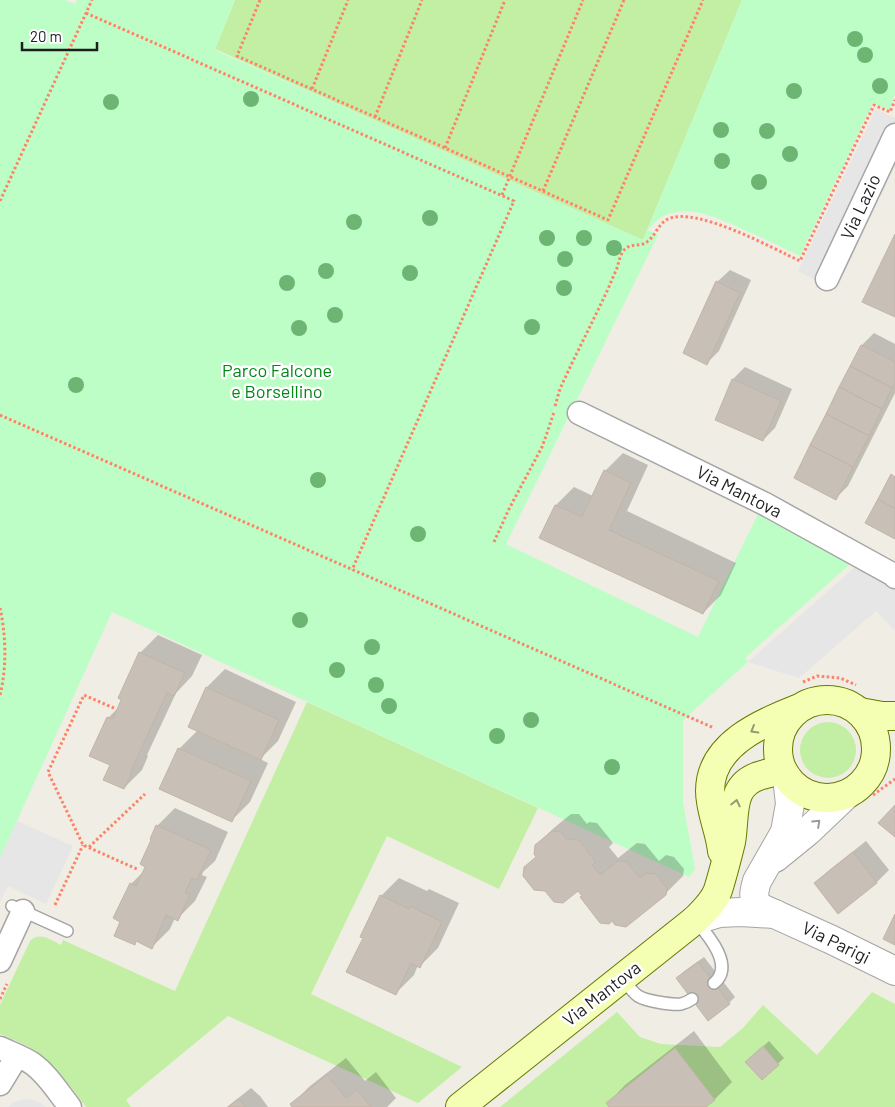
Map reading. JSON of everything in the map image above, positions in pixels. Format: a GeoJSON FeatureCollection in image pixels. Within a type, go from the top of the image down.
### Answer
{"type":"FeatureCollection","features":[{"type":"Feature","properties":{"kind":"main road","name":"Via Mantova"},"geometry":{"type":"LineString","coordinates":[[724,868],[721,841],[712,808],[710,791],[712,775],[720,758],[732,744],[775,718],[816,701],[830,700],[845,703],[860,712],[895,716]]}},
{"type":"Feature","properties":{"kind":"main road"},"geometry":{"type":"LineString","coordinates":[[798,709],[787,721],[779,739],[778,755],[785,775],[796,787],[807,794],[833,798],[853,790],[895,765]]}},
{"type":"Feature","properties":{"kind":"main road"},"geometry":{"type":"LineString","coordinates":[[853,790],[868,777],[874,765],[876,752],[875,738],[870,724],[860,712]]}},
{"type":"Feature","properties":{"kind":"main road","name":"Via Mantova"},"geometry":{"type":"LineString","coordinates":[[460,1107],[695,920],[708,907],[717,892],[724,868],[731,840],[736,798],[743,786],[752,778],[766,774],[780,772],[785,775]]}},
{"type":"Feature","properties":{"kind":"street","name":"Via Lazio"},"geometry":{"type":"LineString","coordinates":[[827,279],[895,135]]}},
{"type":"Feature","properties":{"kind":"street","name":"Via Mantova"},"geometry":{"type":"LineString","coordinates":[[579,413],[765,504],[895,576]]}},
{"type":"Feature","properties":{"kind":"street","name":"Via Parigi"},"geometry":{"type":"LineString","coordinates":[[785,775],[790,804],[785,832],[757,881],[754,890],[755,902],[759,907],[895,971]]}},
{"type":"Feature","properties":{"kind":"street","name":"Via Parigi"},"geometry":{"type":"LineString","coordinates":[[766,866],[853,790]]}},
{"type":"Feature","properties":{"kind":"street"},"geometry":{"type":"LineString","coordinates":[[0,962],[18,908]]}},
{"type":"Feature","properties":{"kind":"street","name":"Via Parigi"},"geometry":{"type":"LineString","coordinates":[[695,920],[726,913],[777,915]]}},
{"type":"Feature","properties":{"kind":"street"},"geometry":{"type":"LineString","coordinates":[[0,1084],[8,1052],[33,1064],[42,1072],[70,1107]]}},
{"type":"Feature","properties":{"kind":"lane"},"geometry":{"type":"LineString","coordinates":[[18,908],[68,931]]}},
{"type":"Feature","properties":{"kind":"lane"},"geometry":{"type":"LineString","coordinates":[[695,920],[712,940],[719,957],[722,970],[719,979],[714,983]]}},
{"type":"Feature","properties":{"kind":"lane"},"geometry":{"type":"LineString","coordinates":[[623,978],[636,995],[642,998],[672,1004],[684,1003],[692,999]]}},
{"type":"Feature","properties":{"kind":"path"},"geometry":{"type":"LineString","coordinates":[[0,201],[92,0]]}},
{"type":"Feature","properties":{"kind":"path"},"geometry":{"type":"LineString","coordinates":[[260,0],[237,56],[608,220],[703,0]]}},
{"type":"Feature","properties":{"kind":"path"},"geometry":{"type":"LineString","coordinates":[[312,89],[348,0]]}},
{"type":"Feature","properties":{"kind":"path"},"geometry":{"type":"LineString","coordinates":[[375,117],[422,0]]}},
{"type":"Feature","properties":{"kind":"path"},"geometry":{"type":"LineString","coordinates":[[445,148],[505,0]]}},
{"type":"Feature","properties":{"kind":"path"},"geometry":{"type":"LineString","coordinates":[[502,195],[584,0]]}},
{"type":"Feature","properties":{"kind":"path"},"geometry":{"type":"LineString","coordinates":[[543,191],[624,0]]}},
{"type":"Feature","properties":{"kind":"path"},"geometry":{"type":"LineString","coordinates":[[86,13],[514,201],[352,570]]}},
{"type":"Feature","properties":{"kind":"path"},"geometry":{"type":"LineString","coordinates":[[494,542],[542,446],[560,389],[626,248],[645,244],[663,223],[674,217],[685,216],[699,218],[731,230],[800,261],[874,105],[890,112],[895,100]]}},
{"type":"Feature","properties":{"kind":"path"},"geometry":{"type":"LineString","coordinates":[[0,415],[721,731]]}},
{"type":"Feature","properties":{"kind":"path"},"geometry":{"type":"LineString","coordinates":[[0,608],[4,627],[5,659],[0,695]]}},
{"type":"Feature","properties":{"kind":"path"},"geometry":{"type":"LineString","coordinates":[[114,708],[84,695],[48,772],[83,844],[139,870]]}},
{"type":"Feature","properties":{"kind":"path"},"geometry":{"type":"LineString","coordinates":[[89,847],[145,794]]}},
{"type":"Feature","properties":{"kind":"path"},"geometry":{"type":"LineString","coordinates":[[47,922],[83,844]]}},
{"type":"Feature","properties":{"kind":"green space","name":"Parco Falcone e Borsellino"},"geometry":{"type":"Polygon","coordinates":[[[0,0],[65,0],[75,4],[77,0],[235,0],[215,50],[643,240],[742,0],[895,0],[895,95],[889,110],[873,103],[800,256],[725,221],[697,212],[671,213],[659,219],[648,230],[658,235],[506,544],[698,637],[758,514],[850,564],[745,658],[748,662],[683,720],[683,802],[695,869],[689,877],[112,612],[0,858],[0,0]]]}},
{"type":"Feature","properties":{"kind":"green space"},"geometry":{"type":"Polygon","coordinates":[[[235,0],[742,0],[643,240],[215,49],[235,0]]]}},
{"type":"Feature","properties":{"kind":"green space"},"geometry":{"type":"Polygon","coordinates":[[[307,702],[538,808],[499,889],[387,836],[311,994],[462,1067],[418,1103],[228,1016],[126,1100],[131,1107],[86,1107],[63,1077],[36,1051],[0,1034],[0,1005],[30,941],[41,937],[61,945],[63,940],[175,991],[307,702]]]}},
{"type":"Feature","properties":{"kind":"green space"},"geometry":{"type":"Polygon","coordinates":[[[822,722],[834,722],[844,726],[852,734],[856,750],[852,766],[844,774],[834,778],[822,778],[812,774],[804,766],[800,756],[800,744],[804,734],[812,726],[822,722]]]}},
{"type":"Feature","properties":{"kind":"green space"},"geometry":{"type":"Polygon","coordinates":[[[872,992],[895,1004],[895,1107],[500,1107],[617,1012],[640,1037],[661,1044],[720,1047],[743,1028],[763,1005],[817,1055],[872,992]]]}},
{"type":"Feature","properties":{"kind":"shaded area"},"geometry":{"type":"Polygon","coordinates":[[[876,109],[895,118],[895,166],[836,290],[798,271],[876,109]]]}},
{"type":"Feature","properties":{"kind":"shaded area"},"geometry":{"type":"Polygon","coordinates":[[[855,567],[892,586],[895,590],[894,630],[876,611],[799,678],[748,662],[855,567]]]}},
{"type":"Feature","properties":{"kind":"shaded area"},"geometry":{"type":"Polygon","coordinates":[[[17,821],[73,846],[46,904],[8,886],[0,902],[0,858],[17,821]]]}},
{"type":"Feature","properties":{"kind":"shaded area"},"geometry":{"type":"Polygon","coordinates":[[[26,1099],[37,1101],[46,1107],[8,1107],[14,1102],[26,1099]]]}},
{"type":"Feature","properties":{"kind":"building"},"geometry":{"type":"Polygon","coordinates":[[[895,234],[895,317],[862,302],[895,234]]]}},
{"type":"Feature","properties":{"kind":"building"},"geometry":{"type":"Polygon","coordinates":[[[716,281],[740,293],[707,365],[683,353],[716,281]]]}},
{"type":"Feature","properties":{"kind":"building"},"geometry":{"type":"Polygon","coordinates":[[[861,345],[895,362],[895,383],[892,388],[850,366],[861,345]]]}},
{"type":"Feature","properties":{"kind":"building"},"geometry":{"type":"Polygon","coordinates":[[[850,366],[892,388],[882,409],[839,387],[850,366]]]}},
{"type":"Feature","properties":{"kind":"building"},"geometry":{"type":"Polygon","coordinates":[[[732,379],[781,401],[763,441],[715,420],[732,379]]]}},
{"type":"Feature","properties":{"kind":"building"},"geometry":{"type":"Polygon","coordinates":[[[839,387],[882,409],[869,436],[826,414],[839,387]]]}},
{"type":"Feature","properties":{"kind":"building"},"geometry":{"type":"Polygon","coordinates":[[[826,414],[869,436],[853,467],[810,445],[826,414]]]}},
{"type":"Feature","properties":{"kind":"building"},"geometry":{"type":"Polygon","coordinates":[[[810,445],[853,467],[836,500],[794,478],[810,445]]]}},
{"type":"Feature","properties":{"kind":"building"},"geometry":{"type":"Polygon","coordinates":[[[604,470],[631,483],[609,530],[719,581],[703,614],[539,538],[555,505],[582,517],[604,470]]]}},
{"type":"Feature","properties":{"kind":"building"},"geometry":{"type":"Polygon","coordinates":[[[891,474],[895,477],[895,509],[878,499],[891,474]]]}},
{"type":"Feature","properties":{"kind":"building"},"geometry":{"type":"Polygon","coordinates":[[[878,499],[895,509],[895,539],[865,523],[878,499]]]}},
{"type":"Feature","properties":{"kind":"building"},"geometry":{"type":"Polygon","coordinates":[[[139,652],[185,673],[174,696],[167,693],[124,789],[103,780],[110,765],[89,756],[107,717],[113,719],[121,700],[118,698],[139,652]]]}},
{"type":"Feature","properties":{"kind":"building"},"geometry":{"type":"Polygon","coordinates":[[[206,687],[279,720],[261,760],[188,727],[206,687]]]}},
{"type":"Feature","properties":{"kind":"building"},"geometry":{"type":"Polygon","coordinates":[[[178,748],[251,781],[232,822],[159,789],[178,748]]]}},
{"type":"Feature","properties":{"kind":"building"},"geometry":{"type":"Polygon","coordinates":[[[895,805],[895,837],[878,823],[895,805]]]}},
{"type":"Feature","properties":{"kind":"building"},"geometry":{"type":"Polygon","coordinates":[[[156,825],[211,850],[197,880],[192,878],[185,893],[190,895],[178,921],[166,915],[152,949],[136,941],[135,945],[114,936],[120,922],[113,918],[130,883],[136,886],[145,867],[140,864],[156,825]]]}},
{"type":"Feature","properties":{"kind":"building"},"geometry":{"type":"Polygon","coordinates":[[[552,831],[561,832],[568,841],[569,839],[579,840],[596,862],[592,865],[600,875],[618,861],[627,862],[640,878],[646,873],[656,874],[667,888],[666,895],[626,927],[615,925],[612,921],[609,924],[600,923],[580,897],[582,896],[578,891],[563,903],[554,902],[545,891],[534,890],[523,876],[524,867],[536,857],[534,854],[535,845],[552,831]]]}},
{"type":"Feature","properties":{"kind":"building"},"geometry":{"type":"Polygon","coordinates":[[[853,852],[877,883],[838,914],[814,883],[853,852]]]}},
{"type":"Feature","properties":{"kind":"building"},"geometry":{"type":"Polygon","coordinates":[[[380,895],[409,909],[410,906],[442,922],[420,968],[411,963],[396,995],[346,972],[363,938],[360,937],[380,895]]]}},
{"type":"Feature","properties":{"kind":"building"},"geometry":{"type":"Polygon","coordinates":[[[895,914],[895,945],[883,939],[895,914]]]}},
{"type":"Feature","properties":{"kind":"building"},"geometry":{"type":"Polygon","coordinates":[[[698,962],[730,1004],[708,1021],[676,978],[698,962]]]}},
{"type":"Feature","properties":{"kind":"building"},"geometry":{"type":"Polygon","coordinates":[[[763,1046],[779,1065],[762,1080],[745,1062],[763,1046]]]}},
{"type":"Feature","properties":{"kind":"building"},"geometry":{"type":"Polygon","coordinates":[[[675,1048],[715,1100],[706,1107],[609,1107],[606,1103],[675,1048]]]}},
{"type":"Feature","properties":{"kind":"building"},"geometry":{"type":"Polygon","coordinates":[[[327,1075],[346,1098],[357,1090],[371,1107],[292,1107],[290,1104],[327,1075]]]}},
{"type":"Feature","properties":{"kind":"building"},"geometry":{"type":"Polygon","coordinates":[[[238,1099],[246,1107],[228,1107],[238,1099]]]}}]}
